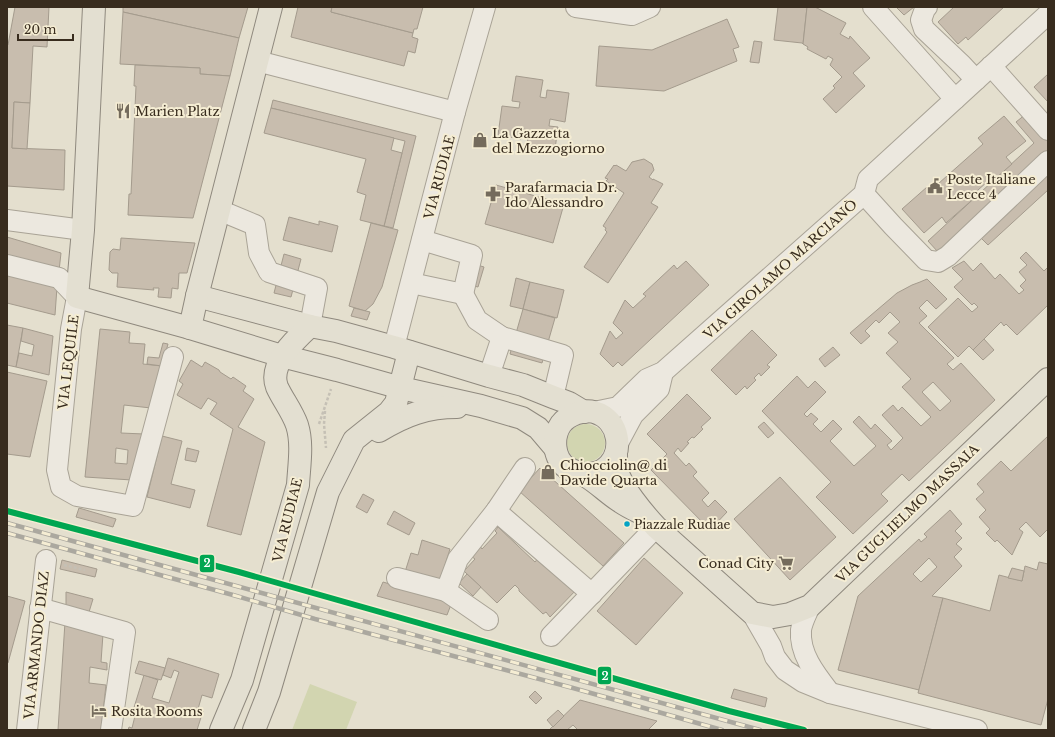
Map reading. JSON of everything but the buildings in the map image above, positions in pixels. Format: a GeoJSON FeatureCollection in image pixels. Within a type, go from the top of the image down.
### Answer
{"type":"FeatureCollection","features":[{"type":"Feature","properties":{"kind":"main road","name":"VIA LEQUILE"},"geometry":{"type":"LineString","coordinates":[[77,297],[83,230],[94,7]]}},
{"type":"Feature","properties":{"kind":"main road"},"geometry":{"type":"LineString","coordinates":[[190,328],[271,7]]}},
{"type":"Feature","properties":{"kind":"main road"},"geometry":{"type":"LineString","coordinates":[[197,296],[310,326],[336,331],[531,387],[589,412],[604,416],[612,424],[617,433],[617,471],[630,494],[651,521],[752,613]]}},
{"type":"Feature","properties":{"kind":"main road"},"geometry":{"type":"LineString","coordinates":[[77,297],[190,328],[282,356],[401,388],[481,406],[522,418],[538,428],[555,448]]}},
{"type":"Feature","properties":{"kind":"main road"},"geometry":{"type":"LineString","coordinates":[[282,356],[294,340],[310,326]]}},
{"type":"Feature","properties":{"kind":"main road"},"geometry":{"type":"LineString","coordinates":[[254,730],[269,692],[328,492],[354,440],[389,412],[396,403],[401,388],[401,350]]}},
{"type":"Feature","properties":{"kind":"main road","name":"VIA RUDIAE"},"geometry":{"type":"LineString","coordinates":[[221,730],[242,680],[298,485],[300,439],[297,425],[276,385],[276,371],[282,356]]}},
{"type":"Feature","properties":{"kind":"main road","name":"VIA GUGLIELMO MASSAIA"},"geometry":{"type":"LineString","coordinates":[[752,613],[773,617],[790,614],[810,606],[1045,386]]}},
{"type":"Feature","properties":{"kind":"main road"},"geometry":{"type":"LineString","coordinates":[[346,455],[375,433],[395,421],[418,412],[447,407],[481,406]]}},
{"type":"Feature","properties":{"kind":"main road"},"geometry":{"type":"LineString","coordinates":[[589,412],[571,415],[562,424],[556,435],[555,448],[558,458],[564,466],[573,472],[593,474],[603,470],[611,463],[617,449]]}},
{"type":"Feature","properties":{"kind":"main road"},"geometry":{"type":"LineString","coordinates":[[583,474],[621,503],[651,521]]}},
{"type":"Feature","properties":{"kind":"street","name":"VIA RUDIAE"},"geometry":{"type":"LineString","coordinates":[[401,350],[411,282],[455,112],[486,7]]}},
{"type":"Feature","properties":{"kind":"street"},"geometry":{"type":"LineString","coordinates":[[576,7],[632,15],[650,7]]}},
{"type":"Feature","properties":{"kind":"street"},"geometry":{"type":"LineString","coordinates":[[873,7],[955,99]]}},
{"type":"Feature","properties":{"kind":"street"},"geometry":{"type":"LineString","coordinates":[[927,7],[921,20],[924,29],[976,80]]}},
{"type":"Feature","properties":{"kind":"street","name":"VIA GIROLAMO MARCIANÒ"},"geometry":{"type":"LineString","coordinates":[[589,412],[618,407],[647,379],[663,372],[864,194],[868,179],[1048,14]]}},
{"type":"Feature","properties":{"kind":"street"},"geometry":{"type":"LineString","coordinates":[[257,61],[455,112]]}},
{"type":"Feature","properties":{"kind":"street"},"geometry":{"type":"LineString","coordinates":[[991,66],[1048,130]]}},
{"type":"Feature","properties":{"kind":"street"},"geometry":{"type":"LineString","coordinates":[[864,194],[926,260],[938,262],[948,256],[1048,161]]}},
{"type":"Feature","properties":{"kind":"street"},"geometry":{"type":"LineString","coordinates":[[219,210],[255,225],[259,253],[268,272],[317,288],[310,326]]}},
{"type":"Feature","properties":{"kind":"street"},"geometry":{"type":"LineString","coordinates":[[7,220],[83,230]]}},
{"type":"Feature","properties":{"kind":"street"},"geometry":{"type":"LineString","coordinates":[[422,240],[472,255],[464,294],[476,320],[502,337],[563,355],[553,397]]}},
{"type":"Feature","properties":{"kind":"street"},"geometry":{"type":"LineString","coordinates":[[7,265],[59,278],[77,297]]}},
{"type":"Feature","properties":{"kind":"street"},"geometry":{"type":"LineString","coordinates":[[411,282],[464,294]]}},
{"type":"Feature","properties":{"kind":"street","name":"VIA LEQUILE"},"geometry":{"type":"LineString","coordinates":[[77,297],[71,329],[57,470],[61,487],[77,496],[134,506],[173,358]]}},
{"type":"Feature","properties":{"kind":"street"},"geometry":{"type":"LineString","coordinates":[[489,376],[502,337]]}},
{"type":"Feature","properties":{"kind":"street","name":"VIA GIROLAMO MARCIANÒ"},"geometry":{"type":"LineString","coordinates":[[617,449],[633,415],[659,388],[663,372]]}},
{"type":"Feature","properties":{"kind":"street"},"geometry":{"type":"LineString","coordinates":[[446,591],[458,559],[496,511],[525,468]]}},
{"type":"Feature","properties":{"kind":"street"},"geometry":{"type":"LineString","coordinates":[[496,511],[592,594]]}},
{"type":"Feature","properties":{"kind":"street"},"geometry":{"type":"LineString","coordinates":[[551,636],[592,594],[651,521]]}},
{"type":"Feature","properties":{"kind":"street","name":"VIA ARMANDO DIAZ"},"geometry":{"type":"LineString","coordinates":[[27,730],[40,608],[53,562]]}},
{"type":"Feature","properties":{"kind":"street"},"geometry":{"type":"LineString","coordinates":[[397,578],[446,591],[488,620]]}},
{"type":"Feature","properties":{"kind":"street"},"geometry":{"type":"LineString","coordinates":[[801,644],[801,628],[810,606]]}},
{"type":"Feature","properties":{"kind":"street"},"geometry":{"type":"LineString","coordinates":[[40,608],[125,632],[111,730]]}},
{"type":"Feature","properties":{"kind":"street"},"geometry":{"type":"LineString","coordinates":[[752,613],[771,646],[775,657],[785,670],[803,682],[830,693],[977,730]]}},
{"type":"Feature","properties":{"kind":"street"},"geometry":{"type":"LineString","coordinates":[[773,617],[788,627],[801,644],[816,676],[830,693]]}},
{"type":"Feature","properties":{"kind":"path"},"geometry":{"type":"LineString","coordinates":[[53,562],[84,570]]}},
{"type":"Feature","properties":{"kind":"green space"},"geometry":{"type":"Polygon","coordinates":[[[586,424],[599,430],[605,443],[599,456],[586,462],[573,456],[567,443],[573,430],[586,424]]]}},
{"type":"Feature","properties":{"kind":"green space"},"geometry":{"type":"Polygon","coordinates":[[[310,684],[357,702],[346,730],[292,730],[310,684]]]}},
{"type":"Feature","properties":{"kind":"railway"},"geometry":{"type":"LineString","coordinates":[[7,523],[760,730]]}},
{"type":"Feature","properties":{"kind":"railway"},"geometry":{"type":"LineString","coordinates":[[7,533],[722,730]]}},
{"type":"Feature","properties":{"kind":"transit line","name":"2"},"geometry":{"type":"LineString","coordinates":[[7,511],[239,572],[729,711],[804,730]]}},
{"type":"Feature","properties":{"kind":"place","name":"Marien Platz"},"geometry":{"type":"Point","coordinates":[123,111]}},
{"type":"Feature","properties":{"kind":"place","name":"La Gazzetta del Mezzogiorno"},"geometry":{"type":"Point","coordinates":[480,140]}},
{"type":"Feature","properties":{"kind":"place","name":"Poste Italiane Lecce 4"},"geometry":{"type":"Point","coordinates":[935,186]}},
{"type":"Feature","properties":{"kind":"place","name":"Parafarmacia Dr. Ido Alessandro"},"geometry":{"type":"Point","coordinates":[493,194]}},
{"type":"Feature","properties":{"kind":"place","name":"Chiocciolin@ di Davide Quarta"},"geometry":{"type":"Point","coordinates":[548,472]}},
{"type":"Feature","properties":{"kind":"place","name":"Piazzale Rudiae"},"geometry":{"type":"Point","coordinates":[627,524]}},
{"type":"Feature","properties":{"kind":"place","name":"Conad City"},"geometry":{"type":"Point","coordinates":[786,563]}},
{"type":"Feature","properties":{"kind":"place","name":"Rosita Rooms"},"geometry":{"type":"Point","coordinates":[99,711]}}]}
